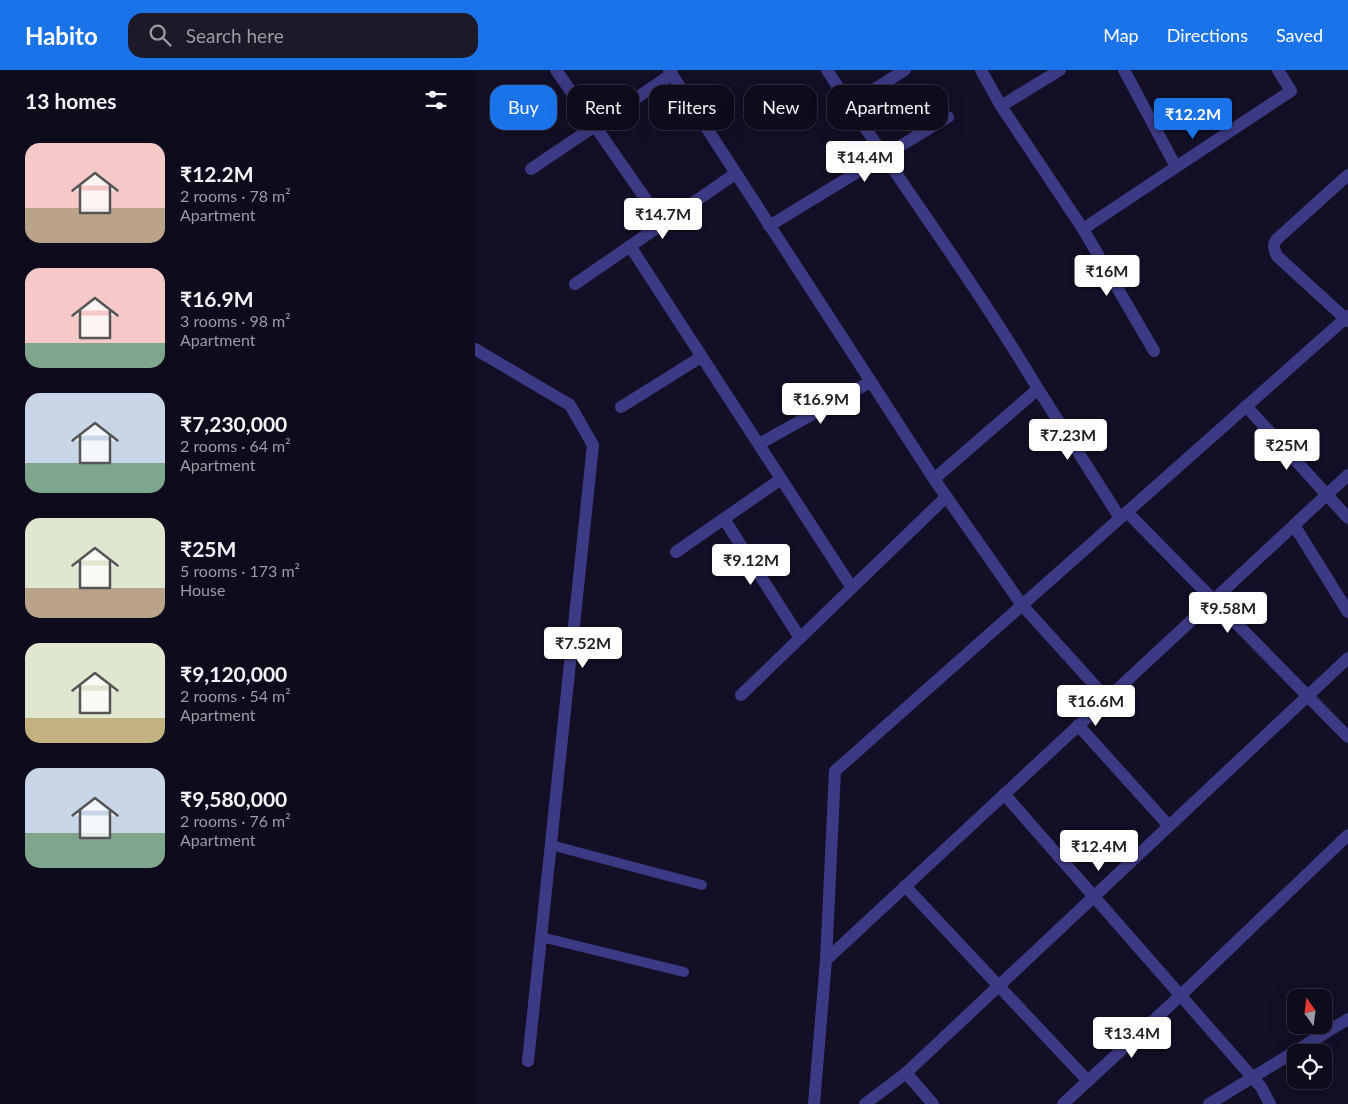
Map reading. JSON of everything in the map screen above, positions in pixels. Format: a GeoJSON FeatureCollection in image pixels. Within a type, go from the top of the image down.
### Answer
{"type":"FeatureCollection","features":[{"type":"Feature","properties":{"kind":"street"},"geometry":{"type":"LineString","coordinates":[[556,70],[567,86]]}},
{"type":"Feature","properties":{"kind":"street"},"geometry":{"type":"LineString","coordinates":[[827,70],[836,85]]}},
{"type":"Feature","properties":{"kind":"street"},"geometry":{"type":"LineString","coordinates":[[881,85],[905,70]]}},
{"type":"Feature","properties":{"kind":"street"},"geometry":{"type":"LineString","coordinates":[[981,70],[1001,106],[1083,230],[1154,351]]}},
{"type":"Feature","properties":{"kind":"street"},"geometry":{"type":"LineString","coordinates":[[1001,106],[1060,70]]}},
{"type":"Feature","properties":{"kind":"street"},"geometry":{"type":"LineString","coordinates":[[1124,70],[1176,167]]}},
{"type":"Feature","properties":{"kind":"street"},"geometry":{"type":"LineString","coordinates":[[1083,230],[1291,91],[1278,70]]}},
{"type":"Feature","properties":{"kind":"street"},"geometry":{"type":"LineString","coordinates":[[639,94],[670,72],[933,479],[1022,605],[1107,699]]}},
{"type":"Feature","properties":{"kind":"street"},"geometry":{"type":"LineString","coordinates":[[531,169],[588,130]]}},
{"type":"Feature","properties":{"kind":"street"},"geometry":{"type":"LineString","coordinates":[[598,130],[663,224]]}},
{"type":"Feature","properties":{"kind":"street"},"geometry":{"type":"LineString","coordinates":[[866,130],[1010,343],[1038,390],[1124,515],[1213,600],[1348,737]]}},
{"type":"Feature","properties":{"kind":"street"},"geometry":{"type":"LineString","coordinates":[[769,226],[926,130]]}},
{"type":"Feature","properties":{"kind":"street"},"geometry":{"type":"LineString","coordinates":[[575,284],[735,174]]}},
{"type":"Feature","properties":{"kind":"street"},"geometry":{"type":"LineString","coordinates":[[814,1104],[826,960],[835,771],[1347,318],[1277,256],[1274,243],[1348,176]]}},
{"type":"Feature","properties":{"kind":"street"},"geometry":{"type":"LineString","coordinates":[[630,246],[852,588]]}},
{"type":"Feature","properties":{"kind":"street"},"geometry":{"type":"LineString","coordinates":[[475,350],[570,405],[593,445],[528,1061]]}},
{"type":"Feature","properties":{"kind":"street"},"geometry":{"type":"LineString","coordinates":[[621,407],[701,357]]}},
{"type":"Feature","properties":{"kind":"street"},"geometry":{"type":"LineString","coordinates":[[759,444],[870,382]]}},
{"type":"Feature","properties":{"kind":"street"},"geometry":{"type":"LineString","coordinates":[[933,479],[1038,390]]}},
{"type":"Feature","properties":{"kind":"street"},"geometry":{"type":"LineString","coordinates":[[1247,406],[1348,518]]}},
{"type":"Feature","properties":{"kind":"street"},"geometry":{"type":"LineString","coordinates":[[826,960],[1348,475]]}},
{"type":"Feature","properties":{"kind":"street"},"geometry":{"type":"LineString","coordinates":[[676,552],[781,479]]}},
{"type":"Feature","properties":{"kind":"street"},"geometry":{"type":"LineString","coordinates":[[741,695],[946,497]]}},
{"type":"Feature","properties":{"kind":"street"},"geometry":{"type":"LineString","coordinates":[[724,519],[800,638]]}},
{"type":"Feature","properties":{"kind":"street"},"geometry":{"type":"LineString","coordinates":[[1294,525],[1348,612]]}},
{"type":"Feature","properties":{"kind":"street"},"geometry":{"type":"LineString","coordinates":[[865,1104],[906,1073],[1348,658]]}},
{"type":"Feature","properties":{"kind":"street"},"geometry":{"type":"LineString","coordinates":[[1078,726],[1169,826]]}},
{"type":"Feature","properties":{"kind":"street"},"geometry":{"type":"LineString","coordinates":[[1004,794],[1261,1087],[1270,1104]]}},
{"type":"Feature","properties":{"kind":"street"},"geometry":{"type":"LineString","coordinates":[[1063,1104],[1181,995],[1348,835]]}},
{"type":"Feature","properties":{"kind":"street"},"geometry":{"type":"LineString","coordinates":[[905,886],[1088,1081]]}},
{"type":"Feature","properties":{"kind":"street"},"geometry":{"type":"LineString","coordinates":[[1209,1104],[1348,1019]]}},
{"type":"Feature","properties":{"kind":"street"},"geometry":{"type":"LineString","coordinates":[[906,1073],[933,1104]]}},
{"type":"Feature","properties":{"kind":"lane"},"geometry":{"type":"LineString","coordinates":[[551,845],[701,885]]}},
{"type":"Feature","properties":{"kind":"lane"},"geometry":{"type":"LineString","coordinates":[[541,936],[684,972]]}}]}
